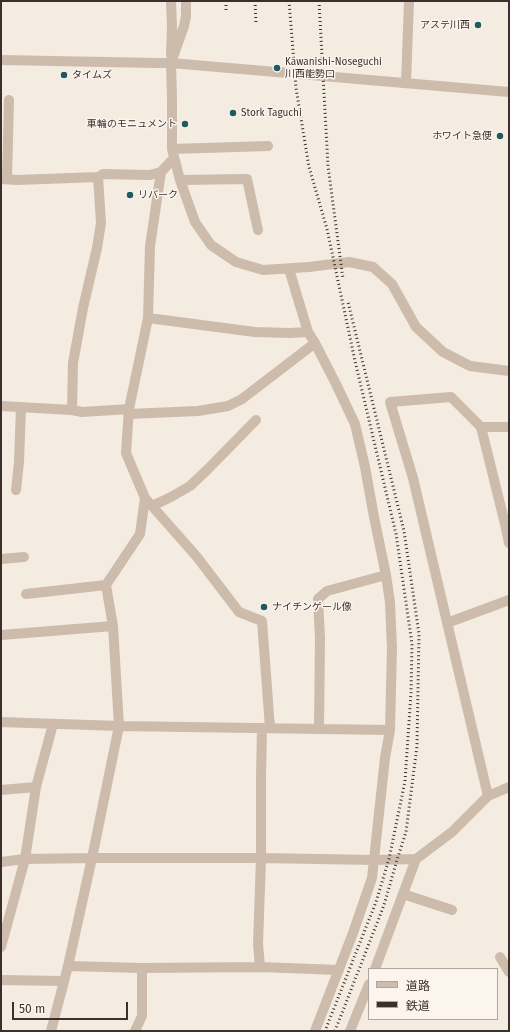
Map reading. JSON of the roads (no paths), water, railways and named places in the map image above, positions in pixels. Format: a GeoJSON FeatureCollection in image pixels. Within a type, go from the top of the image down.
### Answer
{"type":"FeatureCollection","features":[{"type":"Feature","properties":{"kind":"street"},"geometry":{"type":"LineString","coordinates":[[170,1],[172,27],[171,63],[173,154],[180,180],[195,222],[211,245],[236,262],[263,270],[289,269],[349,262],[373,267],[392,284],[416,327],[443,352],[470,366],[509,371]]}},
{"type":"Feature","properties":{"kind":"street"},"geometry":{"type":"LineString","coordinates":[[171,63],[184,26],[186,1]]}},
{"type":"Feature","properties":{"kind":"street"},"geometry":{"type":"LineString","coordinates":[[406,83],[409,1]]}},
{"type":"Feature","properties":{"kind":"street"},"geometry":{"type":"LineString","coordinates":[[1,60],[171,63],[509,92]]}},
{"type":"Feature","properties":{"kind":"street"},"geometry":{"type":"LineString","coordinates":[[9,100],[4,179],[17,180],[98,177],[103,174],[150,175],[161,172]]}},
{"type":"Feature","properties":{"kind":"street"},"geometry":{"type":"LineString","coordinates":[[173,154],[268,146]]}},
{"type":"Feature","properties":{"kind":"street"},"geometry":{"type":"LineString","coordinates":[[173,154],[161,172],[150,246],[148,318],[128,412],[126,453],[145,498],[197,558],[239,612],[262,622],[266,728],[260,777],[261,858],[258,944],[260,967]]}},
{"type":"Feature","properties":{"kind":"street"},"geometry":{"type":"LineString","coordinates":[[72,410],[73,363],[83,308],[98,248],[100,223],[98,177]]}},
{"type":"Feature","properties":{"kind":"street"},"geometry":{"type":"LineString","coordinates":[[180,180],[247,179],[258,230]]}},
{"type":"Feature","properties":{"kind":"street"},"geometry":{"type":"LineString","coordinates":[[289,269],[308,332],[336,384],[355,424],[366,467],[374,517],[386,575],[390,602],[392,648],[390,730],[385,758],[372,878],[315,1031]]}},
{"type":"Feature","properties":{"kind":"street"},"geometry":{"type":"LineString","coordinates":[[148,318],[255,332],[308,332]]}},
{"type":"Feature","properties":{"kind":"street"},"geometry":{"type":"LineString","coordinates":[[1,406],[72,410],[82,412],[128,412],[198,411],[228,406],[242,399],[315,343]]}},
{"type":"Feature","properties":{"kind":"street"},"geometry":{"type":"LineString","coordinates":[[488,796],[413,478],[390,402],[451,397],[481,427],[507,524],[509,543]]}},
{"type":"Feature","properties":{"kind":"street"},"geometry":{"type":"LineString","coordinates":[[16,490],[19,462],[21,407]]}},
{"type":"Feature","properties":{"kind":"street"},"geometry":{"type":"LineString","coordinates":[[152,506],[190,486],[256,420]]}},
{"type":"Feature","properties":{"kind":"street"},"geometry":{"type":"LineString","coordinates":[[481,427],[509,427]]}},
{"type":"Feature","properties":{"kind":"street"},"geometry":{"type":"LineString","coordinates":[[51,1031],[68,966],[119,726],[113,626],[106,585],[140,534],[145,498]]}},
{"type":"Feature","properties":{"kind":"street"},"geometry":{"type":"LineString","coordinates":[[1,559],[24,557]]}},
{"type":"Feature","properties":{"kind":"street"},"geometry":{"type":"LineString","coordinates":[[319,729],[320,638],[318,599],[327,591],[386,575]]}},
{"type":"Feature","properties":{"kind":"street"},"geometry":{"type":"LineString","coordinates":[[26,594],[106,585]]}},
{"type":"Feature","properties":{"kind":"street"},"geometry":{"type":"LineString","coordinates":[[447,623],[509,600]]}},
{"type":"Feature","properties":{"kind":"street"},"geometry":{"type":"LineString","coordinates":[[1,635],[113,626]]}},
{"type":"Feature","properties":{"kind":"street"},"geometry":{"type":"LineString","coordinates":[[1,722],[119,726],[390,730]]}},
{"type":"Feature","properties":{"kind":"street"},"geometry":{"type":"LineString","coordinates":[[1,947],[25,859],[36,787],[52,724]]}},
{"type":"Feature","properties":{"kind":"street"},"geometry":{"type":"LineString","coordinates":[[1,790],[36,787]]}},
{"type":"Feature","properties":{"kind":"street"},"geometry":{"type":"LineString","coordinates":[[1,862],[25,859],[92,858],[374,860],[416,858],[452,832],[488,796],[509,787]]}},
{"type":"Feature","properties":{"kind":"street"},"geometry":{"type":"LineString","coordinates":[[375,968],[416,858]]}},
{"type":"Feature","properties":{"kind":"street"},"geometry":{"type":"LineString","coordinates":[[403,894],[452,910]]}},
{"type":"Feature","properties":{"kind":"street"},"geometry":{"type":"LineString","coordinates":[[500,957],[509,972]]}},
{"type":"Feature","properties":{"kind":"street"},"geometry":{"type":"LineString","coordinates":[[68,966],[142,968],[260,967],[339,970]]}},
{"type":"Feature","properties":{"kind":"street"},"geometry":{"type":"LineString","coordinates":[[135,1031],[142,1016],[142,968]]}},
{"type":"Feature","properties":{"kind":"street"},"geometry":{"type":"LineString","coordinates":[[1,980],[63,981]]}},
{"type":"Feature","properties":{"kind":"street"},"geometry":{"type":"LineString","coordinates":[[350,1031],[368,986]]}},
{"type":"Feature","properties":{"kind":"railway"},"geometry":{"type":"LineString","coordinates":[[226,1],[226,10]]}},
{"type":"Feature","properties":{"kind":"railway"},"geometry":{"type":"LineString","coordinates":[[255,1],[256,23]]}},
{"type":"Feature","properties":{"kind":"railway"},"geometry":{"type":"LineString","coordinates":[[289,1],[296,88],[309,167],[327,229],[355,361],[396,534],[412,644],[411,693],[405,781],[389,859],[376,902],[325,1031]]}},
{"type":"Feature","properties":{"kind":"railway"},"geometry":{"type":"LineString","coordinates":[[319,1],[328,166],[343,279]]}},
{"type":"Feature","properties":{"kind":"railway"},"geometry":{"type":"LineString","coordinates":[[335,1031],[384,905],[406,832],[417,746],[419,634],[404,531],[348,302]]}},
{"type":"Feature","properties":{"kind":"place","name":"アステ川西"},"geometry":{"type":"Point","coordinates":[478,25]}},
{"type":"Feature","properties":{"kind":"place","name":"Kawanishi-Noseguchi 川西能勢口"},"geometry":{"type":"Point","coordinates":[277,68]}},
{"type":"Feature","properties":{"kind":"place","name":"タイムズ"},"geometry":{"type":"Point","coordinates":[64,75]}},
{"type":"Feature","properties":{"kind":"place","name":"Stork Taguchi"},"geometry":{"type":"Point","coordinates":[233,113]}},
{"type":"Feature","properties":{"kind":"place","name":"車輪のモニュメント"},"geometry":{"type":"Point","coordinates":[185,124]}},
{"type":"Feature","properties":{"kind":"place","name":"ホワイト急便"},"geometry":{"type":"Point","coordinates":[500,136]}},
{"type":"Feature","properties":{"kind":"place","name":"リパーク"},"geometry":{"type":"Point","coordinates":[130,195]}},
{"type":"Feature","properties":{"kind":"place","name":"ナイチンゲール像"},"geometry":{"type":"Point","coordinates":[264,607]}}]}
